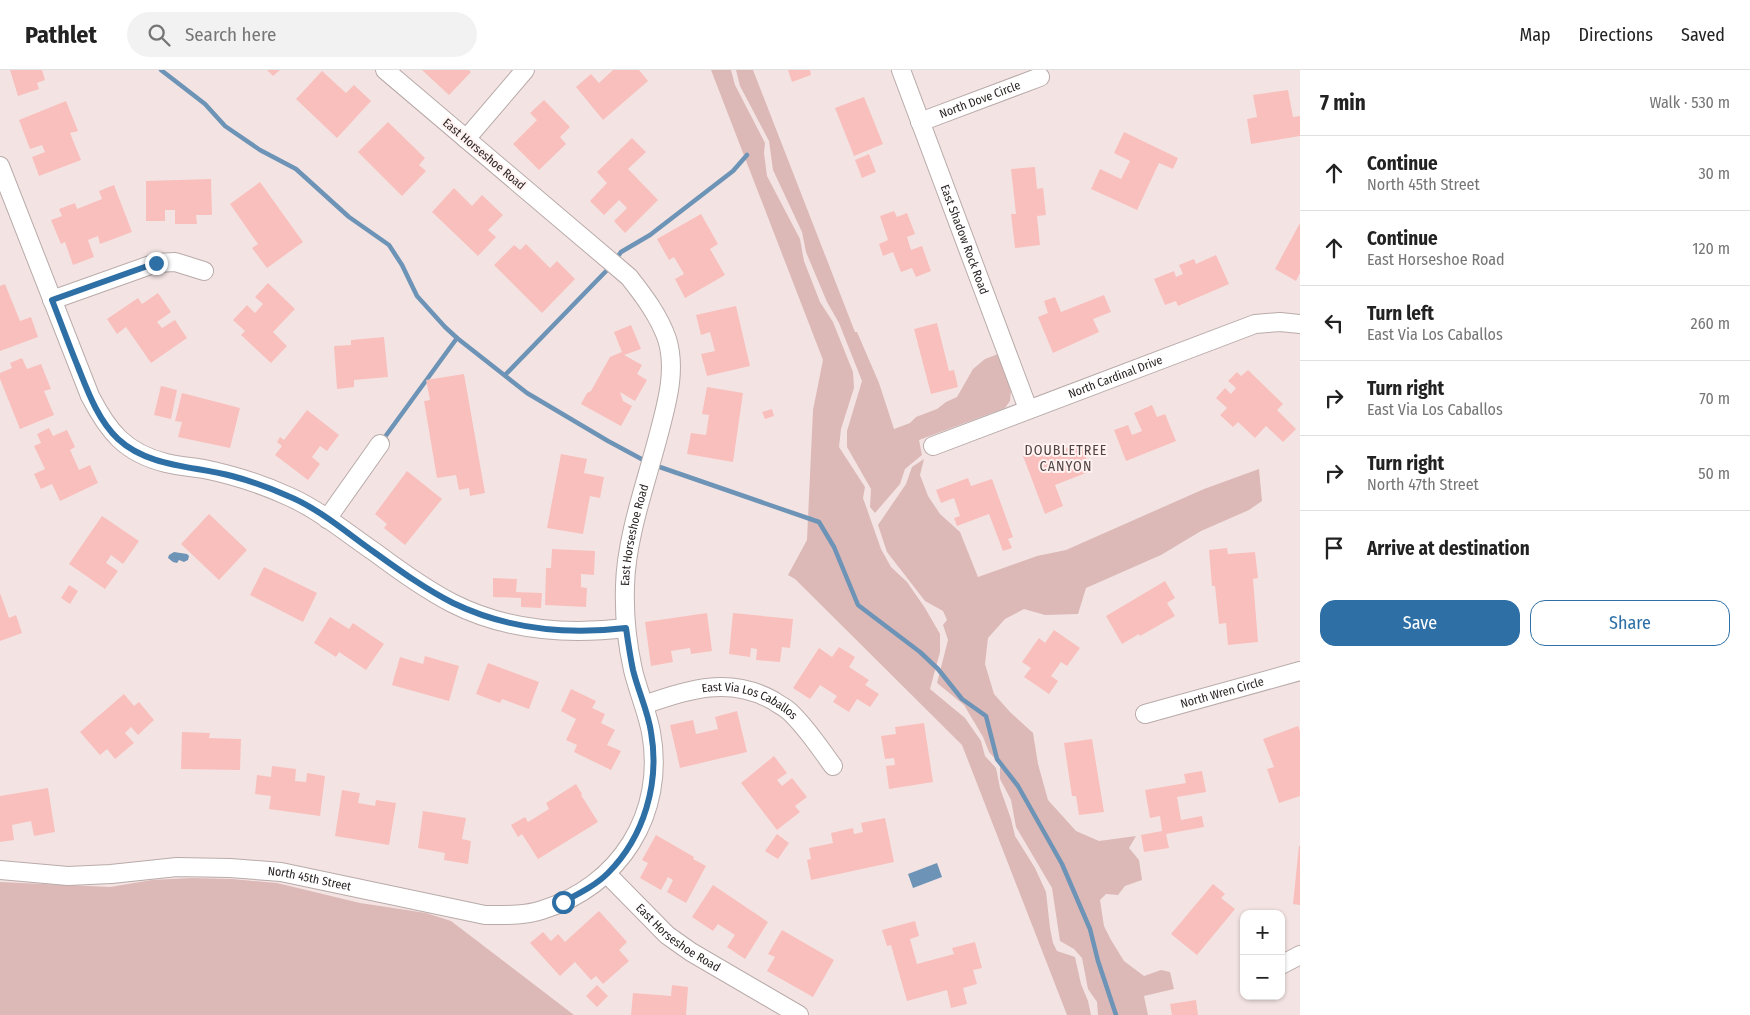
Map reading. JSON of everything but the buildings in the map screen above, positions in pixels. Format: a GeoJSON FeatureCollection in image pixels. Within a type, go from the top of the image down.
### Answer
{"type":"FeatureCollection","features":[{"type":"Feature","properties":{"kind":"street","name":"East Horseshoe Road"},"geometry":{"type":"LineString","coordinates":[[385,70],[629,277],[656,315],[667,340],[670,361],[670,390],[631,540],[625,586],[626,628],[633,670],[651,732],[654,760],[650,796],[636,834],[608,874],[667,935],[691,952],[799,1015]]}},
{"type":"Feature","properties":{"kind":"street"},"geometry":{"type":"LineString","coordinates":[[466,139],[525,70]]}},
{"type":"Feature","properties":{"kind":"street","name":"East Shadow Rock Road"},"geometry":{"type":"LineString","coordinates":[[901,70],[1028,409]]}},
{"type":"Feature","properties":{"kind":"street","name":"North Dove Circle"},"geometry":{"type":"LineString","coordinates":[[920,122],[1040,77]]}},
{"type":"Feature","properties":{"kind":"street"},"geometry":{"type":"LineString","coordinates":[[0,166],[90,396],[103,421],[118,439],[145,456],[166,463],[203,469],[259,484],[292,498],[327,519],[413,580],[452,603],[482,616],[517,625],[569,632],[626,628]]}},
{"type":"Feature","properties":{"kind":"street"},"geometry":{"type":"LineString","coordinates":[[52,300],[156,263],[175,262],[204,271]]}},
{"type":"Feature","properties":{"kind":"street","name":"North Cardinal Drive"},"geometry":{"type":"LineString","coordinates":[[933,446],[1255,324],[1280,322],[1300,324]]}},
{"type":"Feature","properties":{"kind":"street"},"geometry":{"type":"LineString","coordinates":[[327,519],[380,444]]}},
{"type":"Feature","properties":{"kind":"street","name":"North Wren Circle"},"geometry":{"type":"LineString","coordinates":[[1145,714],[1300,671]]}},
{"type":"Feature","properties":{"kind":"street","name":"East Via Los Caballos"},"geometry":{"type":"LineString","coordinates":[[644,705],[695,688],[728,687],[747,689],[766,697],[788,710],[804,727],[833,766]]}},
{"type":"Feature","properties":{"kind":"street","name":"North 45th Street"},"geometry":{"type":"LineString","coordinates":[[0,870],[68,876],[111,874],[177,867],[230,868],[281,872],[485,915],[514,915],[540,911],[586,890],[608,874]]}},
{"type":"Feature","properties":{"kind":"street"},"geometry":{"type":"LineString","coordinates":[[1285,963],[1300,955]]}},
{"type":"Feature","properties":{"kind":"shaded area"},"geometry":{"type":"Polygon","coordinates":[[[711,70],[731,70],[735,85],[765,143],[764,153],[767,176],[800,239],[804,261],[820,302],[833,322],[853,372],[854,388],[841,429],[839,447],[865,487],[863,498],[881,549],[891,567],[907,582],[940,634],[940,652],[930,689],[965,718],[981,741],[985,756],[996,768],[1000,788],[1015,836],[1035,868],[1046,892],[1053,943],[1057,951],[1075,957],[1091,1015],[1067,1015],[962,745],[795,579],[788,575],[807,540],[813,410],[823,360],[711,70]]]}},
{"type":"Feature","properties":{"kind":"shaded area"},"geometry":{"type":"Polygon","coordinates":[[[736,70],[753,70],[855,332],[857,332],[879,383],[894,429],[910,423],[916,417],[937,409],[957,397],[973,369],[985,359],[998,354],[1011,391],[1010,401],[1005,408],[919,440],[922,455],[905,469],[900,484],[875,513],[870,507],[871,489],[847,447],[847,431],[862,381],[839,323],[827,302],[806,252],[802,232],[773,170],[769,141],[740,86],[736,70]]]}},
{"type":"Feature","properties":{"kind":"shaded area"},"geometry":{"type":"Polygon","coordinates":[[[924,459],[920,475],[928,496],[940,514],[960,532],[978,577],[1037,556],[1066,550],[1204,489],[1259,469],[1262,501],[1249,510],[1201,531],[1161,555],[1086,588],[1078,614],[1045,615],[1024,609],[1005,619],[988,638],[985,664],[994,694],[1033,733],[1038,764],[1048,800],[1076,831],[1099,841],[1136,836],[1129,848],[1139,860],[1142,880],[1125,886],[1118,895],[1106,894],[1100,900],[1104,926],[1124,961],[1144,976],[1161,970],[1170,972],[1174,989],[1144,996],[1148,1015],[1098,1015],[1097,1002],[1088,989],[1082,958],[1074,949],[1060,941],[1052,888],[1016,827],[1011,800],[1000,779],[1000,764],[989,752],[983,737],[964,705],[937,683],[948,640],[943,625],[947,620],[943,611],[925,601],[887,552],[878,525],[906,484],[912,467],[924,459]]]}},
{"type":"Feature","properties":{"kind":"shaded area"},"geometry":{"type":"Polygon","coordinates":[[[191,878],[277,883],[360,903],[426,913],[451,921],[574,1015],[0,1015],[0,882],[110,887],[152,880],[191,878]]]}},
{"type":"Feature","properties":{"kind":"water"},"geometry":{"type":"Polygon","coordinates":[[[174,552],[187,554],[189,556],[188,560],[184,562],[179,560],[177,563],[173,562],[168,558],[174,552]]]}},
{"type":"Feature","properties":{"kind":"water"},"geometry":{"type":"Polygon","coordinates":[[[937,863],[942,877],[913,888],[908,874],[937,863]]]}},
{"type":"Feature","properties":{"kind":"waterway"},"geometry":{"type":"LineString","coordinates":[[161,70],[205,104],[225,126],[260,150],[296,169],[349,217],[389,245],[402,265],[417,296],[457,338],[527,393],[647,462]]}},
{"type":"Feature","properties":{"kind":"waterway"},"geometry":{"type":"LineString","coordinates":[[616,259],[621,252],[650,235],[733,171],[747,155]]}},
{"type":"Feature","properties":{"kind":"waterway"},"geometry":{"type":"LineString","coordinates":[[505,375],[611,266]]}},
{"type":"Feature","properties":{"kind":"waterway"},"geometry":{"type":"LineString","coordinates":[[382,441],[457,338]]}},
{"type":"Feature","properties":{"kind":"waterway"},"geometry":{"type":"LineString","coordinates":[[654,465],[819,522],[834,547],[858,605],[920,652],[938,669],[962,699],[986,716],[997,759],[1018,786],[1062,864],[1090,929],[1098,961],[1116,1015]]}},
{"type":"Feature","properties":{"kind":"district","name":"DOUBLETREE CANYON"},"geometry":{"type":"Point","coordinates":[1066,458]}},
{"type":"Feature","properties":{"kind":"route"},"geometry":{"type":"LineString","coordinates":[[156,263],[52,300],[90,396],[103,421],[118,439],[145,456],[166,463],[234,476],[292,498],[327,519],[413,580],[452,603],[482,616],[517,625],[569,632],[626,628],[633,670],[651,732],[654,760],[650,796],[644,817],[636,834],[608,874],[586,890],[563,902]]}}]}
